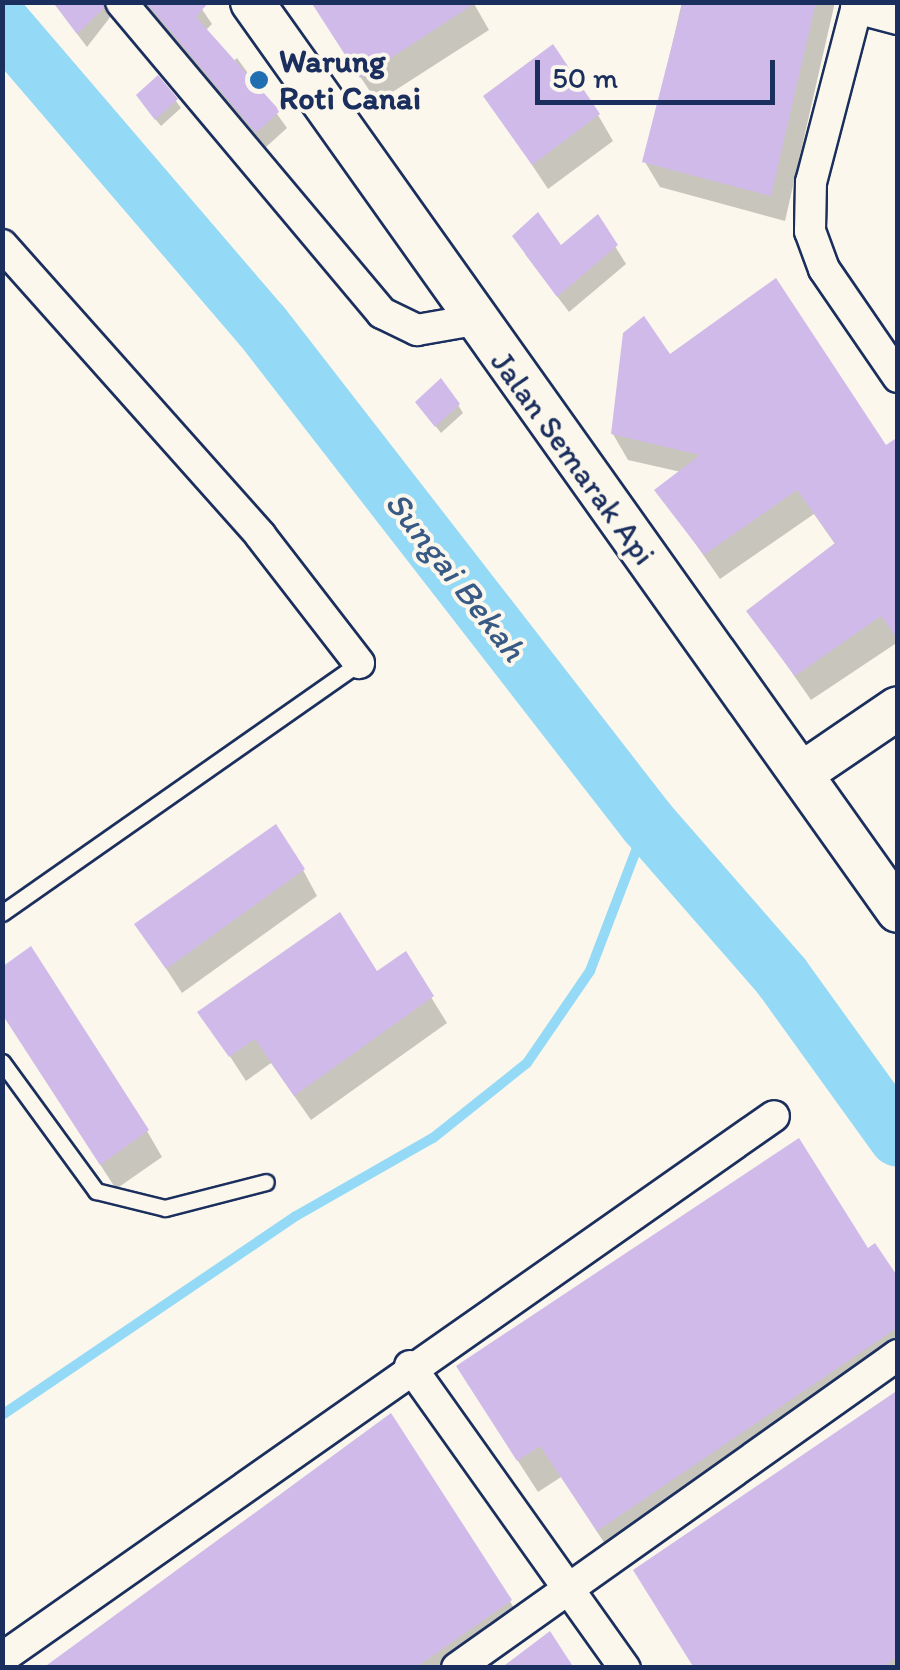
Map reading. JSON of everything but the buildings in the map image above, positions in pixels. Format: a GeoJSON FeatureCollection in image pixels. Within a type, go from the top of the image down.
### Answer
{"type":"FeatureCollection","features":[{"type":"Feature","properties":{"kind":"street"},"geometry":{"type":"LineString","coordinates":[[121,2],[382,313],[417,330],[474,320]]}},
{"type":"Feature","properties":{"kind":"street","name":"Jalan Semarak Api"},"geometry":{"type":"LineString","coordinates":[[252,2],[474,320],[898,911]]}},
{"type":"Feature","properties":{"kind":"street"},"geometry":{"type":"LineString","coordinates":[[898,18],[857,5],[810,182],[810,231],[824,269],[898,377]]}},
{"type":"Feature","properties":{"kind":"street"},"geometry":{"type":"LineString","coordinates":[[2,246],[260,535],[360,663]]}},
{"type":"Feature","properties":{"kind":"street"},"geometry":{"type":"LineString","coordinates":[[801,774],[898,708]]}},
{"type":"Feature","properties":{"kind":"street"},"geometry":{"type":"LineString","coordinates":[[2,1658],[410,1366],[774,1116]]}},
{"type":"Feature","properties":{"kind":"street"},"geometry":{"type":"LineString","coordinates":[[457,1668],[898,1355]]}},
{"type":"Feature","properties":{"kind":"street"},"geometry":{"type":"LineString","coordinates":[[410,1366],[625,1668]]}},
{"type":"Feature","properties":{"kind":"lane"},"geometry":{"type":"LineString","coordinates":[[2,913],[360,663]]}},
{"type":"Feature","properties":{"kind":"lane"},"geometry":{"type":"LineString","coordinates":[[2,1062],[96,1191],[165,1208],[266,1182]]}},
{"type":"Feature","properties":{"kind":"waterway","name":"Sungai Bekah"},"geometry":{"type":"LineString","coordinates":[[2,23],[262,326],[647,822],[782,977],[898,1138]]}},
{"type":"Feature","properties":{"kind":"waterway"},"geometry":{"type":"LineString","coordinates":[[2,1415],[296,1216],[433,1138],[527,1063],[590,971],[647,822]]}},
{"type":"Feature","properties":{"kind":"place","name":"Warung Roti Canai"},"geometry":{"type":"Point","coordinates":[259,80]}}]}
